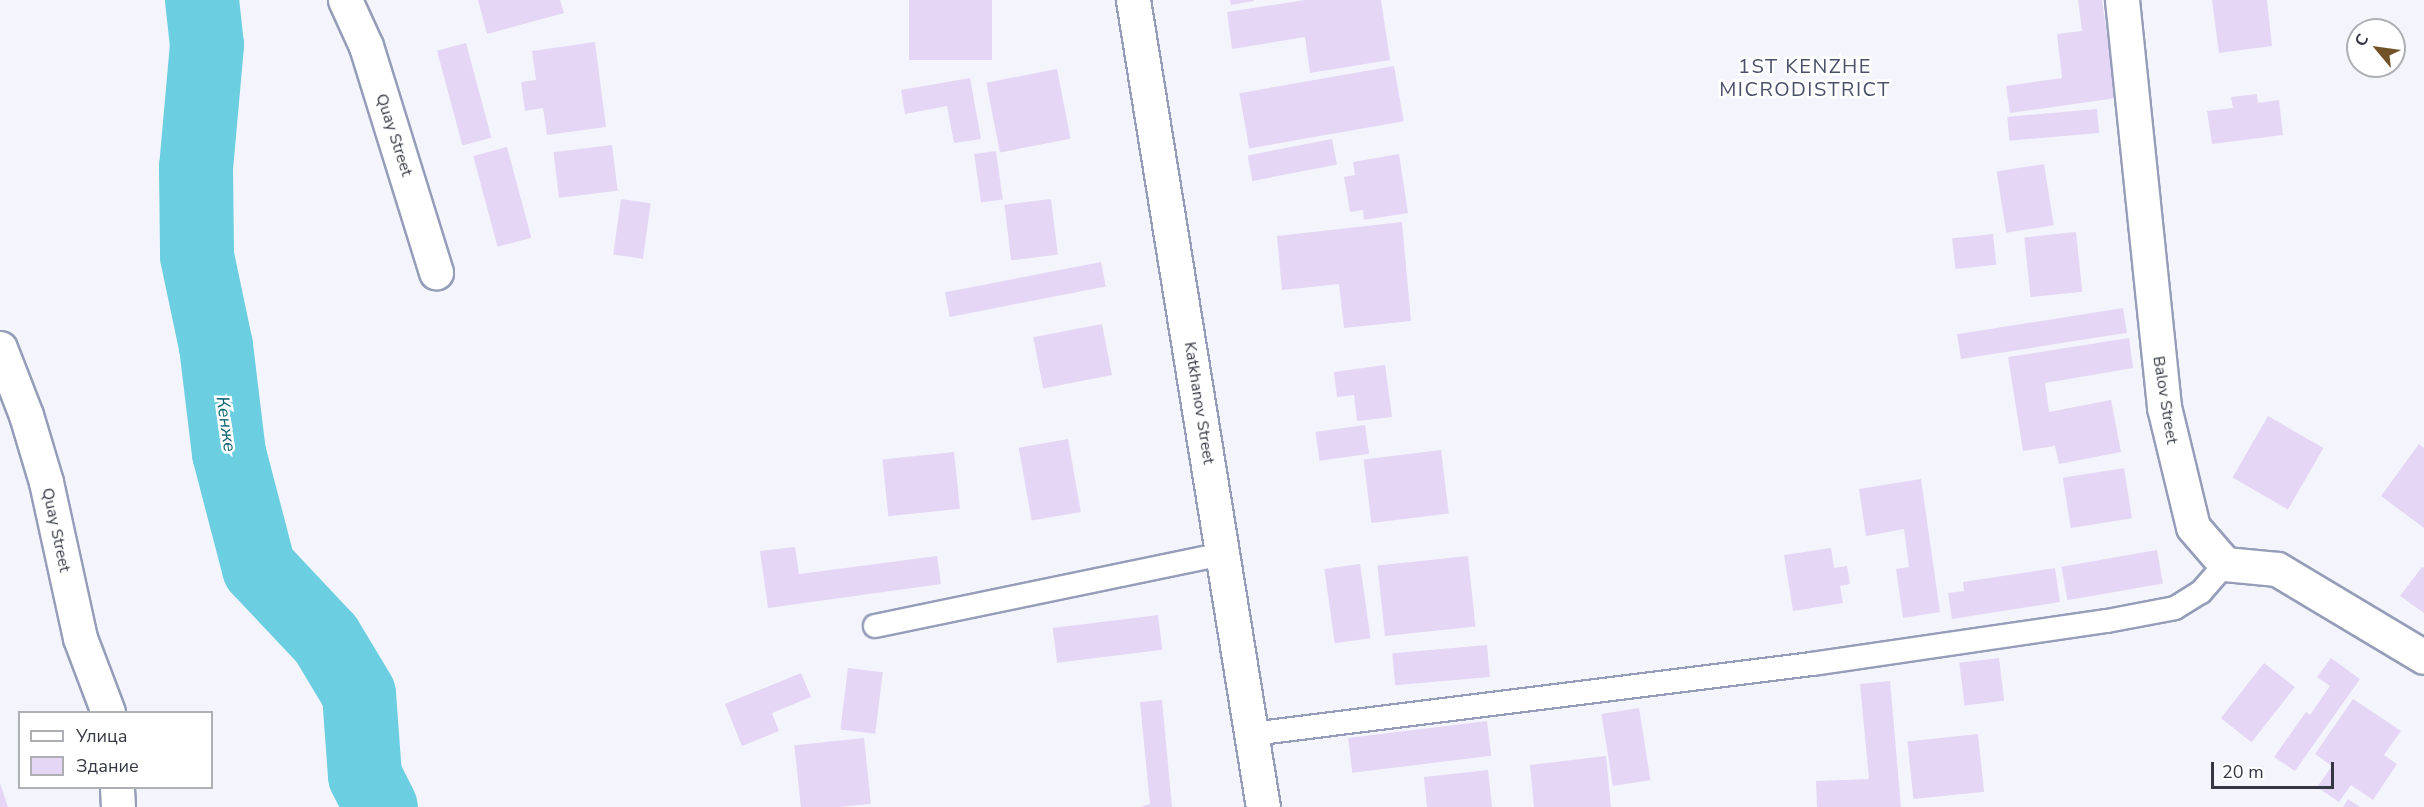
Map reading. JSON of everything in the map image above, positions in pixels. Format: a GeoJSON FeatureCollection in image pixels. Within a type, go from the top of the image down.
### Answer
{"type":"FeatureCollection","features":[{"type":"Feature","properties":{"kind":"street","name":"Quay Street"},"geometry":{"type":"LineString","coordinates":[[345,0],[366,46],[436,272]]}},
{"type":"Feature","properties":{"kind":"street","name":"Katkhanov Street"},"geometry":{"type":"LineString","coordinates":[[1133,0],[1263,807]]}},
{"type":"Feature","properties":{"kind":"street","name":"Balov Street"},"geometry":{"type":"LineString","coordinates":[[2122,0],[2164,407],[2193,527],[2226,564]]}},
{"type":"Feature","properties":{"kind":"street","name":"Quay Street"},"geometry":{"type":"LineString","coordinates":[[0,348],[26,415],[46,483],[80,638],[108,711]]}},
{"type":"Feature","properties":{"kind":"street"},"geometry":{"type":"LineString","coordinates":[[2226,564],[2277,569],[2424,657]]}},
{"type":"Feature","properties":{"kind":"street"},"geometry":{"type":"LineString","coordinates":[[117,789],[118,807]]}},
{"type":"Feature","properties":{"kind":"lane"},"geometry":{"type":"LineString","coordinates":[[874,626],[1223,554]]}},
{"type":"Feature","properties":{"kind":"lane"},"geometry":{"type":"LineString","coordinates":[[1252,734],[1812,664],[2108,621],[2175,608],[2200,592],[2226,564]]}},
{"type":"Feature","properties":{"kind":"building"},"geometry":{"type":"Polygon","coordinates":[[[478,0],[560,0],[564,13],[487,34],[478,0]]]}},
{"type":"Feature","properties":{"kind":"building"},"geometry":{"type":"Polygon","coordinates":[[[909,0],[992,0],[992,60],[909,60],[909,0]]]}},
{"type":"Feature","properties":{"kind":"building"},"geometry":{"type":"Polygon","coordinates":[[[1230,0],[1254,0],[1254,1],[1231,5],[1230,0]]]}},
{"type":"Feature","properties":{"kind":"building"},"geometry":{"type":"Polygon","coordinates":[[[1305,0],[1381,0],[1390,60],[1310,73],[1305,37],[1232,49],[1227,12],[1305,0]]]}},
{"type":"Feature","properties":{"kind":"building"},"geometry":{"type":"Polygon","coordinates":[[[2078,0],[2102,0],[2116,98],[2010,113],[2006,86],[2062,78],[2057,34],[2082,31],[2078,0]]]}},
{"type":"Feature","properties":{"kind":"building"},"geometry":{"type":"Polygon","coordinates":[[[2212,0],[2267,0],[2272,46],[2219,53],[2212,0]]]}},
{"type":"Feature","properties":{"kind":"building"},"geometry":{"type":"Polygon","coordinates":[[[595,42],[606,127],[547,135],[543,108],[525,111],[521,82],[536,80],[532,51],[595,42]]]}},
{"type":"Feature","properties":{"kind":"building"},"geometry":{"type":"Polygon","coordinates":[[[466,43],[491,138],[462,145],[437,51],[466,43]]]}},
{"type":"Feature","properties":{"kind":"building"},"geometry":{"type":"Polygon","coordinates":[[[1394,66],[1404,121],[1249,148],[1239,93],[1394,66]]]}},
{"type":"Feature","properties":{"kind":"building"},"geometry":{"type":"Polygon","coordinates":[[[1057,69],[1071,139],[1000,152],[986,83],[1057,69]]]}},
{"type":"Feature","properties":{"kind":"building"},"geometry":{"type":"Polygon","coordinates":[[[970,78],[981,139],[954,143],[947,106],[905,114],[901,90],[970,78]]]}},
{"type":"Feature","properties":{"kind":"building"},"geometry":{"type":"Polygon","coordinates":[[[2257,94],[2258,103],[2279,100],[2283,135],[2212,144],[2207,111],[2233,108],[2231,97],[2257,94]]]}},
{"type":"Feature","properties":{"kind":"building"},"geometry":{"type":"Polygon","coordinates":[[[2097,109],[2099,133],[2009,141],[2007,117],[2097,109]]]}},
{"type":"Feature","properties":{"kind":"building"},"geometry":{"type":"Polygon","coordinates":[[[1332,139],[1337,165],[1253,181],[1248,155],[1332,139]]]}},
{"type":"Feature","properties":{"kind":"building"},"geometry":{"type":"Polygon","coordinates":[[[612,145],[618,191],[559,198],[553,152],[612,145]]]}},
{"type":"Feature","properties":{"kind":"building"},"geometry":{"type":"Polygon","coordinates":[[[507,147],[531,238],[498,247],[473,156],[507,147]]]}},
{"type":"Feature","properties":{"kind":"building"},"geometry":{"type":"Polygon","coordinates":[[[996,151],[1003,200],[981,203],[974,154],[996,151]]]}},
{"type":"Feature","properties":{"kind":"building"},"geometry":{"type":"Polygon","coordinates":[[[1399,154],[1408,213],[1364,220],[1363,210],[1350,212],[1344,177],[1355,175],[1353,162],[1399,154]]]}},
{"type":"Feature","properties":{"kind":"building"},"geometry":{"type":"Polygon","coordinates":[[[2044,164],[2054,225],[2006,233],[1997,172],[2044,164]]]}},
{"type":"Feature","properties":{"kind":"building"},"geometry":{"type":"Polygon","coordinates":[[[621,199],[651,203],[643,259],[613,254],[621,199]]]}},
{"type":"Feature","properties":{"kind":"building"},"geometry":{"type":"Polygon","coordinates":[[[1051,199],[1058,255],[1011,260],[1004,205],[1051,199]]]}},
{"type":"Feature","properties":{"kind":"building"},"geometry":{"type":"Polygon","coordinates":[[[1402,222],[1411,321],[1344,328],[1339,284],[1282,290],[1277,236],[1402,222]]]}},
{"type":"Feature","properties":{"kind":"building"},"geometry":{"type":"Polygon","coordinates":[[[2076,232],[2082,292],[2031,297],[2024,237],[2076,232]]]}},
{"type":"Feature","properties":{"kind":"building"},"geometry":{"type":"Polygon","coordinates":[[[1993,234],[1996,265],[1955,269],[1952,238],[1993,234]]]}},
{"type":"Feature","properties":{"kind":"building"},"geometry":{"type":"Polygon","coordinates":[[[1101,262],[1106,287],[950,317],[945,292],[1101,262]]]}},
{"type":"Feature","properties":{"kind":"building"},"geometry":{"type":"Polygon","coordinates":[[[2123,308],[2127,333],[1961,359],[1957,334],[2123,308]]]}},
{"type":"Feature","properties":{"kind":"building"},"geometry":{"type":"Polygon","coordinates":[[[1102,324],[1112,375],[1043,388],[1033,337],[1102,324]]]}},
{"type":"Feature","properties":{"kind":"building"},"geometry":{"type":"Polygon","coordinates":[[[2129,338],[2133,368],[2045,383],[2049,412],[2111,400],[2121,452],[2059,464],[2055,446],[2023,451],[2008,357],[2129,338]]]}},
{"type":"Feature","properties":{"kind":"building"},"geometry":{"type":"Polygon","coordinates":[[[1385,365],[1392,417],[1357,421],[1354,395],[1337,397],[1334,372],[1385,365]]]}},
{"type":"Feature","properties":{"kind":"building"},"geometry":{"type":"Polygon","coordinates":[[[2268,416],[2323,448],[2288,509],[2232,477],[2268,416]]]}},
{"type":"Feature","properties":{"kind":"building"},"geometry":{"type":"Polygon","coordinates":[[[1365,425],[1369,454],[1320,461],[1315,432],[1365,425]]]}},
{"type":"Feature","properties":{"kind":"building"},"geometry":{"type":"Polygon","coordinates":[[[1068,439],[1081,512],[1032,521],[1019,448],[1068,439]]]}},
{"type":"Feature","properties":{"kind":"building"},"geometry":{"type":"Polygon","coordinates":[[[2419,444],[2424,448],[2424,528],[2381,496],[2419,444]]]}},
{"type":"Feature","properties":{"kind":"building"},"geometry":{"type":"Polygon","coordinates":[[[1441,450],[1449,514],[1371,523],[1364,460],[1441,450]]]}},
{"type":"Feature","properties":{"kind":"building"},"geometry":{"type":"Polygon","coordinates":[[[954,452],[960,509],[888,516],[882,460],[954,452]]]}},
{"type":"Feature","properties":{"kind":"building"},"geometry":{"type":"Polygon","coordinates":[[[2124,468],[2132,518],[2071,528],[2063,478],[2124,468]]]}},
{"type":"Feature","properties":{"kind":"building"},"geometry":{"type":"Polygon","coordinates":[[[1921,479],[1940,612],[1903,618],[1896,569],[1909,567],[1904,529],[1866,536],[1859,489],[1921,479]]]}},
{"type":"Feature","properties":{"kind":"building"},"geometry":{"type":"Polygon","coordinates":[[[795,547],[799,574],[937,556],[941,584],[768,608],[760,551],[795,547]]]}},
{"type":"Feature","properties":{"kind":"building"},"geometry":{"type":"Polygon","coordinates":[[[1831,548],[1834,568],[1847,566],[1850,584],[1840,586],[1843,603],[1793,611],[1784,555],[1831,548]]]}},
{"type":"Feature","properties":{"kind":"building"},"geometry":{"type":"Polygon","coordinates":[[[2157,550],[2163,583],[2067,600],[2061,567],[2157,550]]]}},
{"type":"Feature","properties":{"kind":"building"},"geometry":{"type":"Polygon","coordinates":[[[1468,556],[1475,627],[1385,636],[1377,566],[1468,556]]]}},
{"type":"Feature","properties":{"kind":"building"},"geometry":{"type":"Polygon","coordinates":[[[1360,564],[1370,638],[1335,643],[1324,569],[1360,564]]]}},
{"type":"Feature","properties":{"kind":"building"},"geometry":{"type":"Polygon","coordinates":[[[2422,567],[2424,568],[2424,613],[2400,596],[2422,567]]]}},
{"type":"Feature","properties":{"kind":"building"},"geometry":{"type":"Polygon","coordinates":[[[2055,568],[2060,602],[1952,619],[1948,593],[1964,591],[1963,582],[2055,568]]]}},
{"type":"Feature","properties":{"kind":"building"},"geometry":{"type":"Polygon","coordinates":[[[1158,615],[1162,650],[1057,663],[1053,628],[1158,615]]]}},
{"type":"Feature","properties":{"kind":"building"},"geometry":{"type":"Polygon","coordinates":[[[1487,645],[1490,677],[1395,685],[1392,653],[1487,645]]]}},
{"type":"Feature","properties":{"kind":"building"},"geometry":{"type":"Polygon","coordinates":[[[1999,658],[2004,701],[1965,706],[1959,663],[1999,658]]]}},
{"type":"Feature","properties":{"kind":"building"},"geometry":{"type":"Polygon","coordinates":[[[2331,658],[2360,679],[2295,771],[2274,757],[2306,712],[2310,715],[2330,686],[2317,677],[2331,658]]]}},
{"type":"Feature","properties":{"kind":"building"},"geometry":{"type":"Polygon","coordinates":[[[2264,663],[2295,687],[2252,742],[2221,718],[2264,663]]]}},
{"type":"Feature","properties":{"kind":"building"},"geometry":{"type":"Polygon","coordinates":[[[848,668],[883,672],[875,734],[840,730],[848,668]]]}},
{"type":"Feature","properties":{"kind":"building"},"geometry":{"type":"Polygon","coordinates":[[[801,673],[811,697],[772,713],[779,731],[742,746],[725,704],[801,673]]]}},
{"type":"Feature","properties":{"kind":"building"},"geometry":{"type":"Polygon","coordinates":[[[1890,681],[1901,807],[1817,807],[1816,781],[1869,779],[1860,684],[1890,681]]]}},
{"type":"Feature","properties":{"kind":"building"},"geometry":{"type":"Polygon","coordinates":[[[2353,699],[2401,731],[2384,755],[2397,764],[2373,800],[2351,785],[2339,802],[2317,787],[2332,766],[2315,754],[2353,699]]]}},
{"type":"Feature","properties":{"kind":"building"},"geometry":{"type":"Polygon","coordinates":[[[1162,700],[1172,807],[1140,807],[1150,804],[1140,702],[1162,700]]]}},
{"type":"Feature","properties":{"kind":"building"},"geometry":{"type":"Polygon","coordinates":[[[1639,708],[1650,780],[1613,786],[1601,714],[1639,708]]]}},
{"type":"Feature","properties":{"kind":"building"},"geometry":{"type":"Polygon","coordinates":[[[1487,721],[1491,756],[1352,773],[1348,738],[1487,721]]]}},
{"type":"Feature","properties":{"kind":"building"},"geometry":{"type":"Polygon","coordinates":[[[1978,734],[1984,792],[1913,799],[1907,741],[1978,734]]]}},
{"type":"Feature","properties":{"kind":"building"},"geometry":{"type":"Polygon","coordinates":[[[864,738],[871,804],[839,807],[801,807],[794,745],[864,738]]]}},
{"type":"Feature","properties":{"kind":"building"},"geometry":{"type":"Polygon","coordinates":[[[1606,756],[1611,807],[1534,807],[1530,765],[1606,756]]]}},
{"type":"Feature","properties":{"kind":"building"},"geometry":{"type":"Polygon","coordinates":[[[1488,770],[1492,807],[1427,807],[1424,777],[1488,770]]]}},
{"type":"Feature","properties":{"kind":"building"},"geometry":{"type":"Polygon","coordinates":[[[0,783],[8,807],[0,807],[0,783]]]}},
{"type":"Feature","properties":{"kind":"building"},"geometry":{"type":"Polygon","coordinates":[[[2348,799],[2360,807],[2343,807],[2348,799]]]}},
{"type":"Feature","properties":{"kind":"waterway","name":"Кенже"},"geometry":{"type":"LineString","coordinates":[[202,0],[207,45],[196,168],[197,256],[216,346],[229,453],[259,568],[326,639],[359,694],[365,776],[381,807]]}},
{"type":"Feature","properties":{"kind":"district","name":"1ST KENZHE MICRODISTRICT"},"geometry":{"type":"Point","coordinates":[1805,78]}}]}
